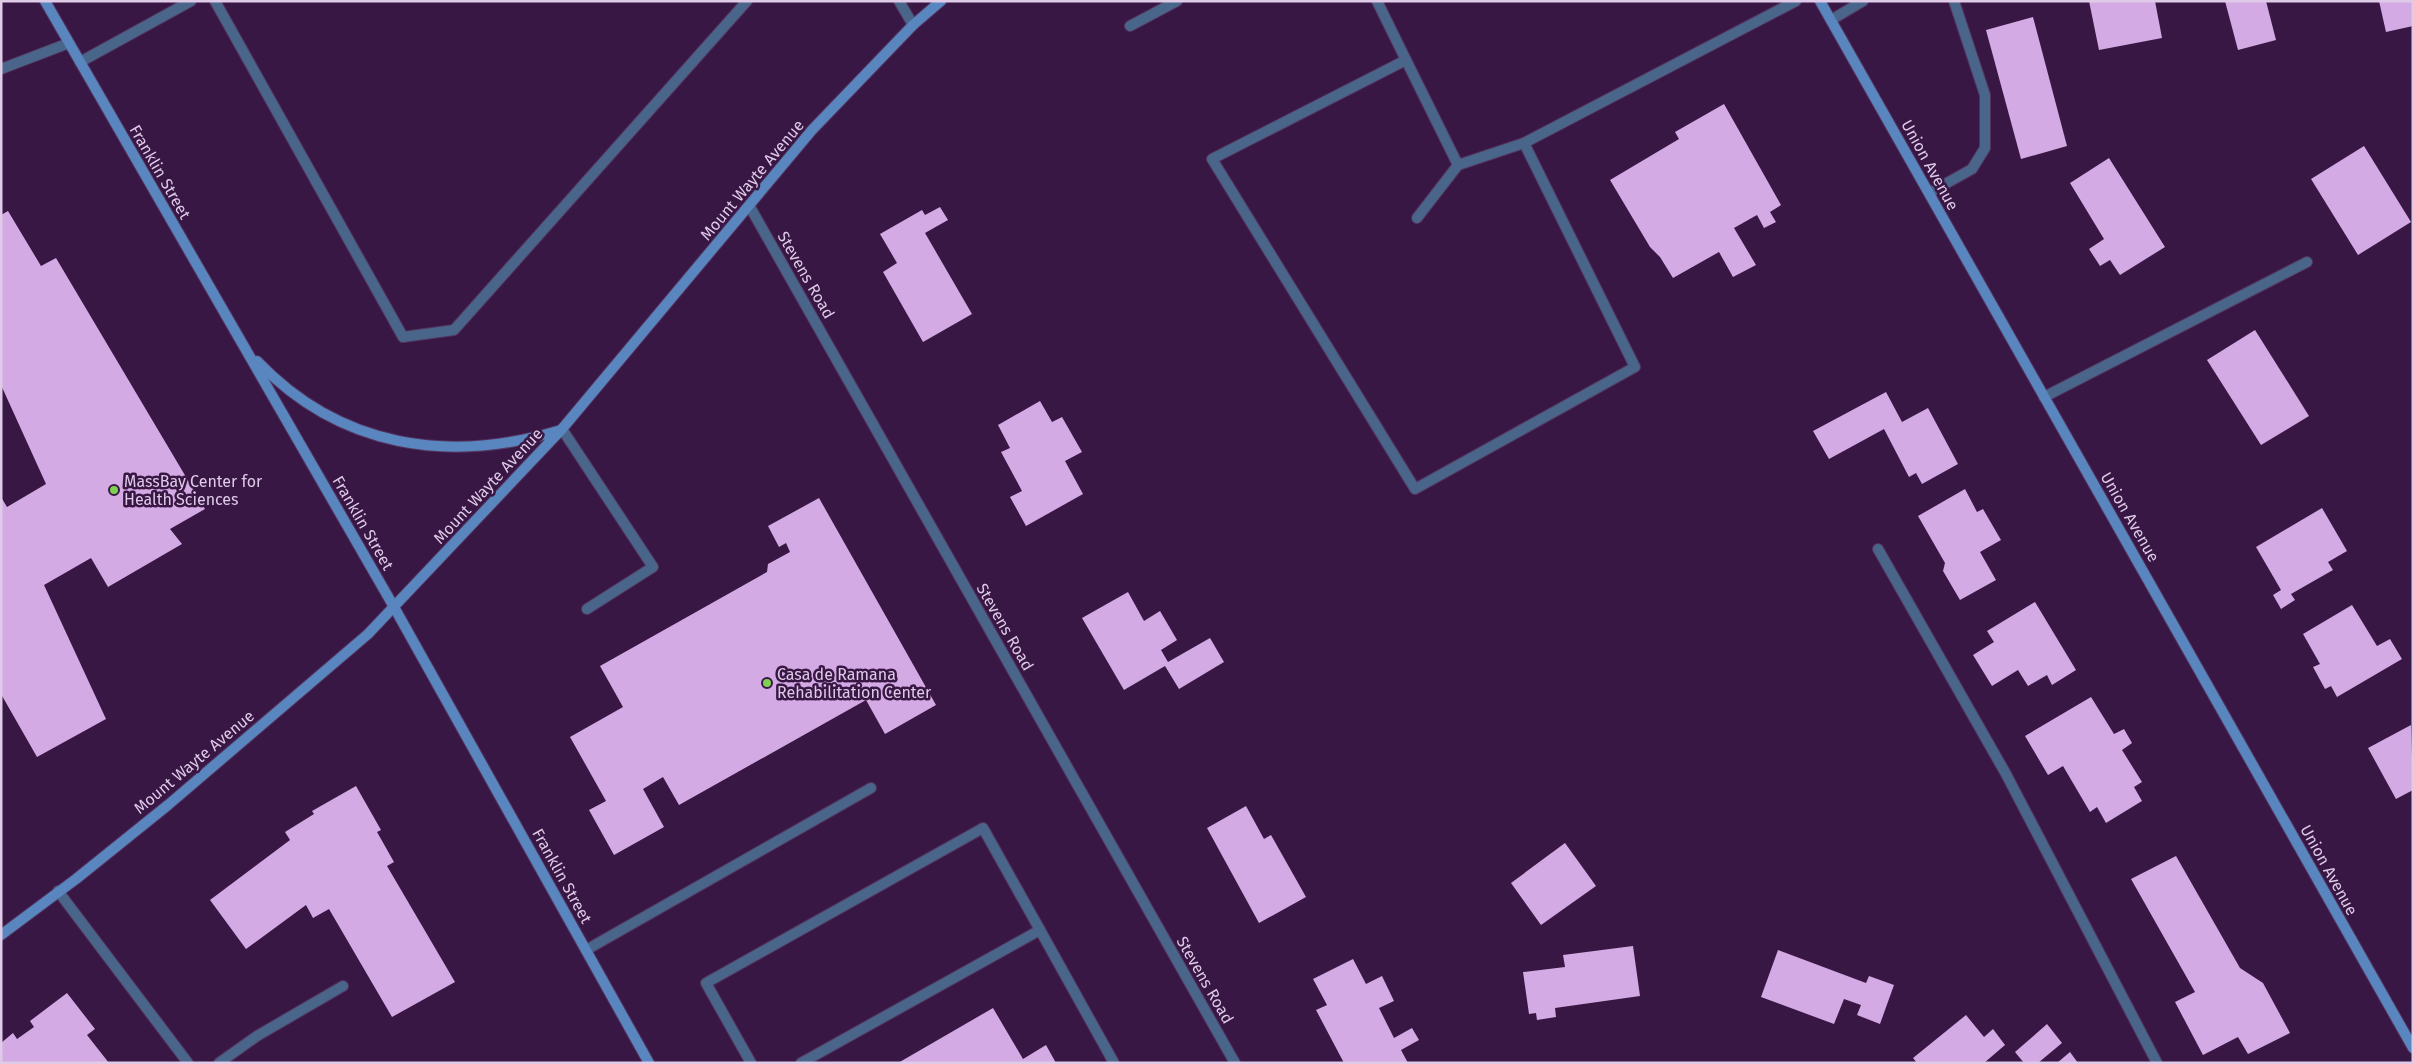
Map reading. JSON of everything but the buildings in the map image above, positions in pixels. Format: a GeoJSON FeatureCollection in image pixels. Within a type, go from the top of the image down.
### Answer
{"type":"FeatureCollection","features":[{"type":"Feature","properties":{"kind":"street","name":"Franklin Street"},"geometry":{"type":"LineString","coordinates":[[44,1],[394,606],[649,1063]]}},
{"type":"Feature","properties":{"kind":"street"},"geometry":{"type":"LineString","coordinates":[[80,62],[192,1]]}},
{"type":"Feature","properties":{"kind":"street"},"geometry":{"type":"LineString","coordinates":[[215,1],[403,337],[454,330],[747,1]]}},
{"type":"Feature","properties":{"kind":"street"},"geometry":{"type":"LineString","coordinates":[[899,1],[913,25]]}},
{"type":"Feature","properties":{"kind":"street","name":"Mount Wayte Avenue"},"geometry":{"type":"LineString","coordinates":[[1,935],[76,879],[175,798],[345,654],[394,606],[562,429],[750,207],[812,130],[913,25],[941,1]]}},
{"type":"Feature","properties":{"kind":"street"},"geometry":{"type":"LineString","coordinates":[[1130,26],[1177,1]]}},
{"type":"Feature","properties":{"kind":"street"},"geometry":{"type":"LineString","coordinates":[[1377,1],[1458,165]]}},
{"type":"Feature","properties":{"kind":"street"},"geometry":{"type":"LineString","coordinates":[[1417,218],[1458,165],[1524,143],[1796,1]]}},
{"type":"Feature","properties":{"kind":"street","name":"Union Avenue"},"geometry":{"type":"LineString","coordinates":[[1820,1],[2413,1048]]}},
{"type":"Feature","properties":{"kind":"street"},"geometry":{"type":"LineString","coordinates":[[1831,20],[1863,1]]}},
{"type":"Feature","properties":{"kind":"street"},"geometry":{"type":"LineString","coordinates":[[1929,193],[1972,169],[1985,148],[1985,95],[1954,1]]}},
{"type":"Feature","properties":{"kind":"street"},"geometry":{"type":"LineString","coordinates":[[1,69],[69,43]]}},
{"type":"Feature","properties":{"kind":"street"},"geometry":{"type":"LineString","coordinates":[[1406,60],[1212,159],[1415,489],[1636,367],[1524,143]]}},
{"type":"Feature","properties":{"kind":"street","name":"Stevens Road"},"geometry":{"type":"LineString","coordinates":[[750,207],[1235,1063]]}},
{"type":"Feature","properties":{"kind":"street"},"geometry":{"type":"LineString","coordinates":[[2044,397],[2307,262]]}},
{"type":"Feature","properties":{"kind":"street"},"geometry":{"type":"LineString","coordinates":[[245,348],[277,380],[309,403],[340,421],[384,439],[426,446],[481,445],[520,440],[562,429],[653,568],[587,609]]}},
{"type":"Feature","properties":{"kind":"street"},"geometry":{"type":"LineString","coordinates":[[1878,549],[2006,774],[2157,1063]]}},
{"type":"Feature","properties":{"kind":"street"},"geometry":{"type":"LineString","coordinates":[[586,950],[872,788]]}},
{"type":"Feature","properties":{"kind":"street"},"geometry":{"type":"LineString","coordinates":[[751,1063],[706,983],[983,828],[1114,1063]]}},
{"type":"Feature","properties":{"kind":"street"},"geometry":{"type":"LineString","coordinates":[[58,891],[188,1063]]}},
{"type":"Feature","properties":{"kind":"street"},"geometry":{"type":"LineString","coordinates":[[801,1063],[1040,930]]}},
{"type":"Feature","properties":{"kind":"street"},"geometry":{"type":"LineString","coordinates":[[219,1063],[257,1036],[343,986]]}},
{"type":"Feature","properties":{"kind":"place","name":"MassBay Center for Health Sciences"},"geometry":{"type":"Point","coordinates":[114,490]}},
{"type":"Feature","properties":{"kind":"place","name":"Casa de Ramana Rehabilitation Center"},"geometry":{"type":"Point","coordinates":[767,683]}}]}
